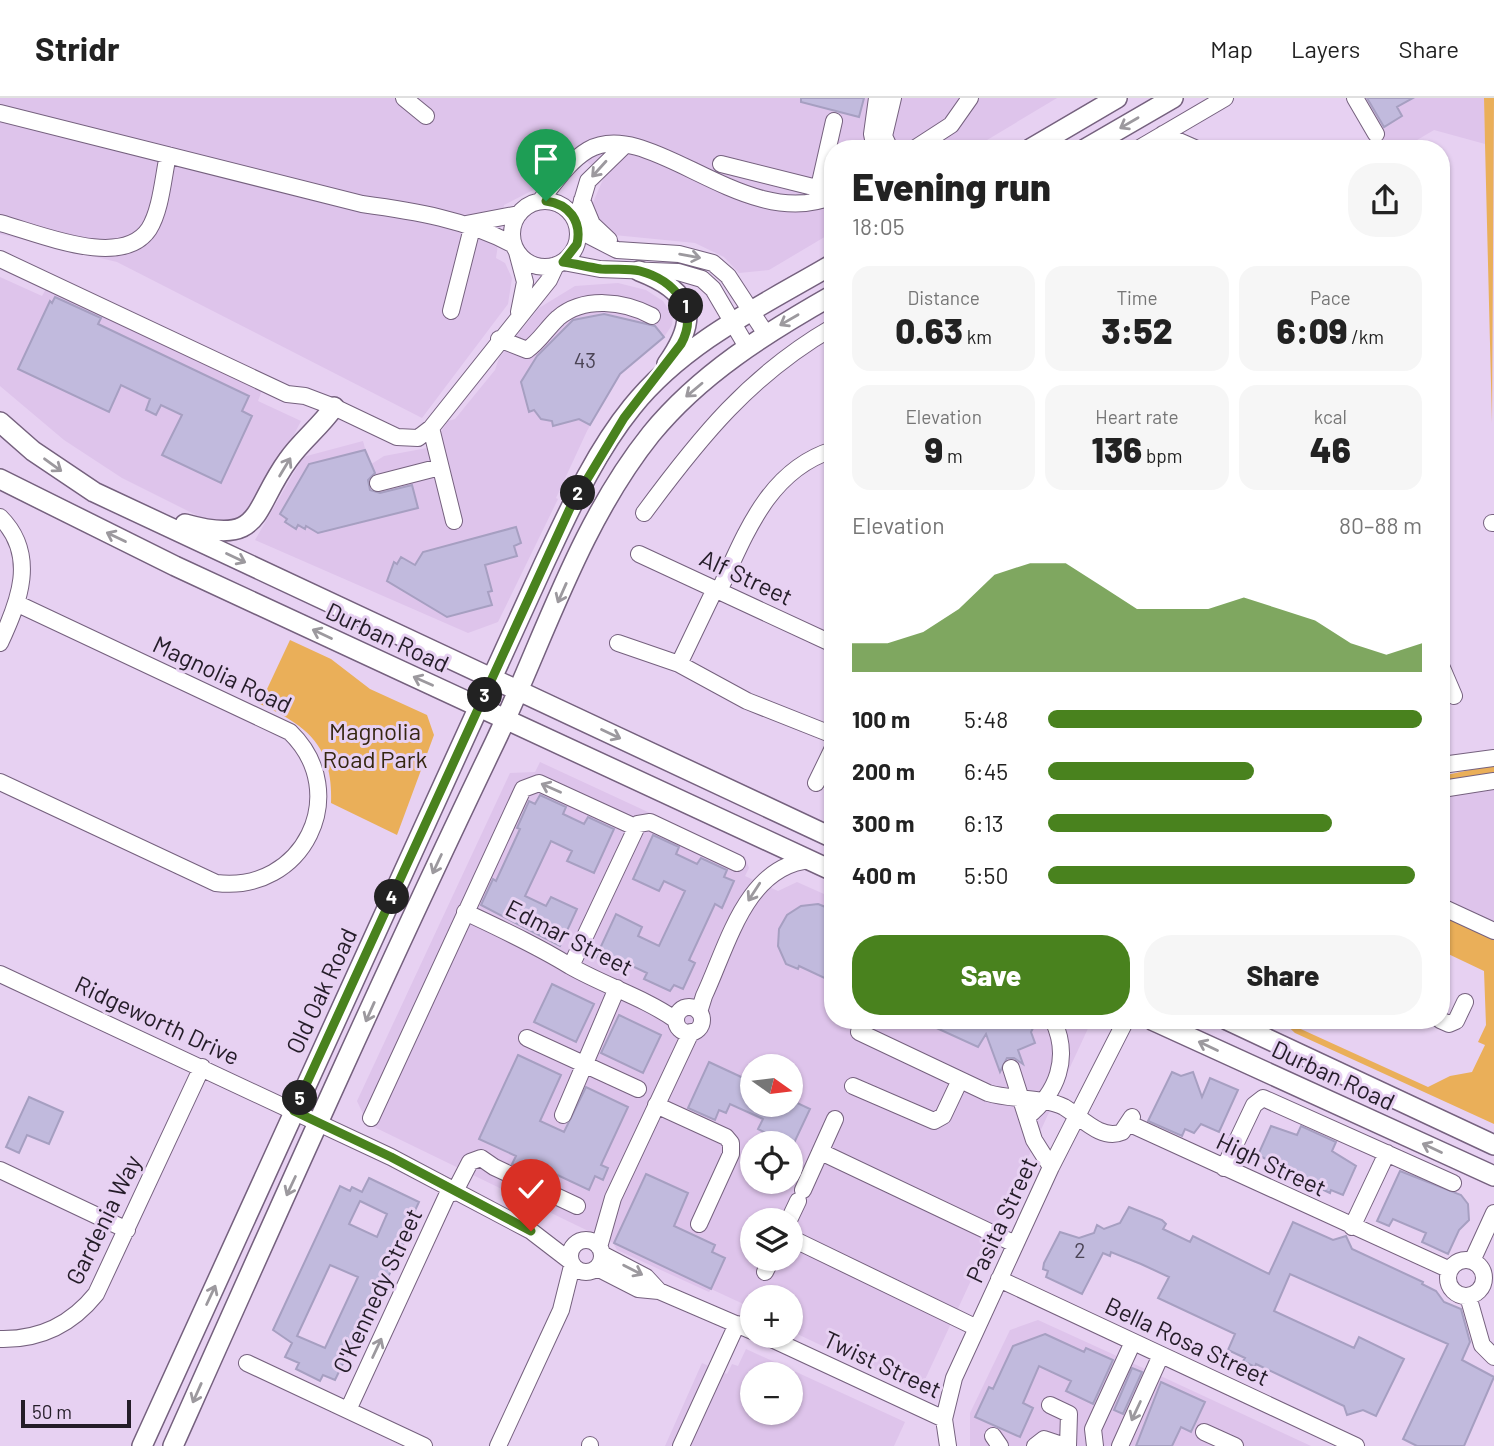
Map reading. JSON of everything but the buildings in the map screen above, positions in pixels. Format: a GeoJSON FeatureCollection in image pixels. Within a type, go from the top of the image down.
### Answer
{"type":"FeatureCollection","features":[{"type":"Feature","properties":{"kind":"main road"},"geometry":{"type":"LineString","coordinates":[[1045,140],[1117,98]]}},
{"type":"Feature","properties":{"kind":"main road"},"geometry":{"type":"LineString","coordinates":[[1101,140],[1173,98]]}},
{"type":"Feature","properties":{"kind":"main road"},"geometry":{"type":"LineString","coordinates":[[643,262],[676,290],[683,300],[688,317],[685,337],[648,390]]}},
{"type":"Feature","properties":{"kind":"main road","name":"Old Oak Road"},"geometry":{"type":"LineString","coordinates":[[142,1446],[591,468],[624,418],[648,390],[690,353],[733,322],[824,269]]}},
{"type":"Feature","properties":{"kind":"main road"},"geometry":{"type":"LineString","coordinates":[[173,1446],[590,531],[629,465],[687,395],[766,334],[824,300]]}},
{"type":"Feature","properties":{"kind":"main road"},"geometry":{"type":"LineString","coordinates":[[0,422],[60,471],[130,509],[214,531],[229,532],[244,527],[259,513],[288,460],[334,407]]}},
{"type":"Feature","properties":{"kind":"main road","name":"Durban Road"},"geometry":{"type":"LineString","coordinates":[[0,479],[175,566],[824,866]]}},
{"type":"Feature","properties":{"kind":"main road","name":"Durban Road"},"geometry":{"type":"LineString","coordinates":[[130,509],[824,834]]}},
{"type":"Feature","properties":{"kind":"main road","name":"Durban Road"},"geometry":{"type":"LineString","coordinates":[[1172,1029],[1494,1176]]}},
{"type":"Feature","properties":{"kind":"main road","name":"Durban Road"},"geometry":{"type":"LineString","coordinates":[[1246,1029],[1494,1145]]}},
{"type":"Feature","properties":{"kind":"street"},"geometry":{"type":"LineString","coordinates":[[404,98],[426,116]]}},
{"type":"Feature","properties":{"kind":"street"},"geometry":{"type":"LineString","coordinates":[[886,140],[884,136],[893,98]]}},
{"type":"Feature","properties":{"kind":"street"},"geometry":{"type":"LineString","coordinates":[[1153,140],[1225,98]]}},
{"type":"Feature","properties":{"kind":"street"},"geometry":{"type":"LineString","coordinates":[[1355,98],[1376,134]]}},
{"type":"Feature","properties":{"kind":"street"},"geometry":{"type":"LineString","coordinates":[[928,140],[951,125],[970,99]]}},
{"type":"Feature","properties":{"kind":"street"},"geometry":{"type":"LineString","coordinates":[[864,140],[875,106]]}},
{"type":"Feature","properties":{"kind":"street"},"geometry":{"type":"LineString","coordinates":[[875,106],[875,140]]}},
{"type":"Feature","properties":{"kind":"street"},"geometry":{"type":"LineString","coordinates":[[0,113],[362,204],[402,209],[468,226],[516,248],[536,266],[643,262],[687,255],[713,262],[728,275],[766,334]]}},
{"type":"Feature","properties":{"kind":"street"},"geometry":{"type":"LineString","coordinates":[[830,140],[834,121]]}},
{"type":"Feature","properties":{"kind":"street"},"geometry":{"type":"LineString","coordinates":[[1163,134],[1177,140]]}},
{"type":"Feature","properties":{"kind":"street"},"geometry":{"type":"LineString","coordinates":[[468,226],[519,214],[540,201],[569,167],[588,150],[603,145],[625,145],[650,152],[767,203],[793,205],[817,195]]}},
{"type":"Feature","properties":{"kind":"street"},"geometry":{"type":"LineString","coordinates":[[0,259],[287,394],[305,396],[334,407],[404,439],[418,438],[431,428],[577,244],[577,225],[582,200],[594,173],[625,145]]}},
{"type":"Feature","properties":{"kind":"street"},"geometry":{"type":"LineString","coordinates":[[0,223],[103,249],[127,247],[142,237],[153,220],[168,155]]}},
{"type":"Feature","properties":{"kind":"street"},"geometry":{"type":"LineString","coordinates":[[721,164],[824,195]]}},
{"type":"Feature","properties":{"kind":"street"},"geometry":{"type":"LineString","coordinates":[[817,195],[824,165]]}},
{"type":"Feature","properties":{"kind":"street"},"geometry":{"type":"LineString","coordinates":[[582,200],[592,224],[603,237],[643,262]]}},
{"type":"Feature","properties":{"kind":"street"},"geometry":{"type":"LineString","coordinates":[[540,201],[560,204],[577,225],[608,247],[643,262],[702,279],[713,289],[747,348]]}},
{"type":"Feature","properties":{"kind":"street"},"geometry":{"type":"LineString","coordinates":[[518,315],[525,282],[513,226],[519,214]]}},
{"type":"Feature","properties":{"kind":"street"},"geometry":{"type":"LineString","coordinates":[[451,311],[468,226]]}},
{"type":"Feature","properties":{"kind":"street"},"geometry":{"type":"LineString","coordinates":[[499,340],[527,350],[563,315],[608,302],[632,305],[652,316]]}},
{"type":"Feature","properties":{"kind":"street"},"geometry":{"type":"LineString","coordinates":[[644,513],[708,429],[778,361],[824,333]]}},
{"type":"Feature","properties":{"kind":"street"},"geometry":{"type":"LineString","coordinates":[[431,428],[454,521]]}},
{"type":"Feature","properties":{"kind":"street"},"geometry":{"type":"LineString","coordinates":[[679,664],[756,512],[770,494],[807,460],[824,453]]}},
{"type":"Feature","properties":{"kind":"street"},"geometry":{"type":"LineString","coordinates":[[378,483],[440,467]]}},
{"type":"Feature","properties":{"kind":"street"},"geometry":{"type":"LineString","coordinates":[[0,517],[10,530],[20,553],[23,579],[18,604],[0,643]]}},
{"type":"Feature","properties":{"kind":"street","name":"Alf Street"},"geometry":{"type":"LineString","coordinates":[[639,554],[824,640]]}},
{"type":"Feature","properties":{"kind":"street","name":"Magnolia Road"},"geometry":{"type":"LineString","coordinates":[[0,782],[216,883],[229,884],[268,877],[289,861],[311,828],[318,803],[319,790],[313,764],[290,732],[18,604]]}},
{"type":"Feature","properties":{"kind":"street"},"geometry":{"type":"LineString","coordinates":[[618,643],[679,664],[747,701],[824,731]]}},
{"type":"Feature","properties":{"kind":"street"},"geometry":{"type":"LineString","coordinates":[[1450,687],[1454,696]]}},
{"type":"Feature","properties":{"kind":"street"},"geometry":{"type":"LineString","coordinates":[[1450,764],[1494,758]]}},
{"type":"Feature","properties":{"kind":"street"},"geometry":{"type":"LineString","coordinates":[[816,783],[824,767]]}},
{"type":"Feature","properties":{"kind":"street"},"geometry":{"type":"LineString","coordinates":[[1450,788],[1494,781]]}},
{"type":"Feature","properties":{"kind":"street"},"geometry":{"type":"LineString","coordinates":[[371,1118],[465,912],[527,785],[543,785],[635,827]]}},
{"type":"Feature","properties":{"kind":"street"},"geometry":{"type":"LineString","coordinates":[[571,966],[635,827],[642,821],[650,822],[737,863]]}},
{"type":"Feature","properties":{"kind":"street"},"geometry":{"type":"LineString","coordinates":[[498,1446],[561,1310],[592,1254],[613,1198],[676,1063],[682,1023],[692,1007],[699,1012],[752,891],[777,869],[811,860]]}},
{"type":"Feature","properties":{"kind":"street"},"geometry":{"type":"LineString","coordinates":[[1450,911],[1494,932]]}},
{"type":"Feature","properties":{"kind":"street","name":"Edmar Street"},"geometry":{"type":"LineString","coordinates":[[465,912],[554,953],[571,966],[653,1004],[682,1023]]}},
{"type":"Feature","properties":{"kind":"street","name":"Ridgeworth Drive"},"geometry":{"type":"LineString","coordinates":[[0,974],[319,1124]]}},
{"type":"Feature","properties":{"kind":"street"},"geometry":{"type":"LineString","coordinates":[[563,1115],[617,988]]}},
{"type":"Feature","properties":{"kind":"street"},"geometry":{"type":"LineString","coordinates":[[1450,1024],[1456,1021],[1465,1002]]}},
{"type":"Feature","properties":{"kind":"street"},"geometry":{"type":"LineString","coordinates":[[1027,1117],[1045,1102],[1057,1077],[1060,1041],[1056,1029]]}},
{"type":"Feature","properties":{"kind":"street","name":"Pasita Street"},"geometry":{"type":"LineString","coordinates":[[948,1446],[944,1419],[954,1378],[1051,1167],[1079,1117],[1122,1029]]}},
{"type":"Feature","properties":{"kind":"street"},"geometry":{"type":"LineString","coordinates":[[859,1032],[988,1093],[1061,1105],[1079,1117]]}},
{"type":"Feature","properties":{"kind":"street"},"geometry":{"type":"LineString","coordinates":[[527,1038],[638,1090]]}},
{"type":"Feature","properties":{"kind":"street","name":"Gardenia Way"},"geometry":{"type":"LineString","coordinates":[[0,1339],[38,1335],[75,1316],[104,1282],[202,1068]]}},
{"type":"Feature","properties":{"kind":"street"},"geometry":{"type":"LineString","coordinates":[[1011,1068],[1037,1146],[1051,1167]]}},
{"type":"Feature","properties":{"kind":"street"},"geometry":{"type":"LineString","coordinates":[[853,1086],[934,1121],[943,1116],[960,1080]]}},
{"type":"Feature","properties":{"kind":"street"},"geometry":{"type":"LineString","coordinates":[[1224,1168],[1254,1105],[1263,1098],[1453,1184]]}},
{"type":"Feature","properties":{"kind":"street"},"geometry":{"type":"LineString","coordinates":[[656,1105],[726,1137],[732,1143],[731,1154],[699,1224]]}},
{"type":"Feature","properties":{"kind":"street","name":"High Street"},"geometry":{"type":"LineString","coordinates":[[1079,1117],[1112,1135],[1122,1132],[1130,1120],[1224,1168],[1450,1270]]}},
{"type":"Feature","properties":{"kind":"street"},"geometry":{"type":"LineString","coordinates":[[794,1208],[835,1119]]}},
{"type":"Feature","properties":{"kind":"street"},"geometry":{"type":"LineString","coordinates":[[319,1124],[391,1157],[452,1192],[531,1231],[592,1254],[638,1289],[659,1291],[740,1325]]}},
{"type":"Feature","properties":{"kind":"street"},"geometry":{"type":"LineString","coordinates":[[821,1152],[1015,1244]]}},
{"type":"Feature","properties":{"kind":"street"},"geometry":{"type":"LineString","coordinates":[[1352,1227],[1387,1153]]}},
{"type":"Feature","properties":{"kind":"street","name":"O'Kennedy Street"},"geometry":{"type":"LineString","coordinates":[[348,1410],[452,1192],[470,1162],[481,1157],[494,1167],[577,1206]]}},
{"type":"Feature","properties":{"kind":"street"},"geometry":{"type":"LineString","coordinates":[[0,1170],[127,1230]]}},
{"type":"Feature","properties":{"kind":"street"},"geometry":{"type":"LineString","coordinates":[[1472,1261],[1489,1239],[1494,1213]]}},
{"type":"Feature","properties":{"kind":"street"},"geometry":{"type":"LineString","coordinates":[[531,1231],[580,1272],[592,1254]]}},
{"type":"Feature","properties":{"kind":"street"},"geometry":{"type":"LineString","coordinates":[[803,1244],[977,1328]]}},
{"type":"Feature","properties":{"kind":"street"},"geometry":{"type":"LineString","coordinates":[[561,1310],[571,1263],[570,1252],[592,1254]]}},
{"type":"Feature","properties":{"kind":"street"},"geometry":{"type":"LineString","coordinates":[[1472,1261],[1481,1267],[1484,1277],[1478,1292],[1468,1296],[1452,1291],[1447,1278],[1450,1270],[1457,1262],[1472,1261]]}},
{"type":"Feature","properties":{"kind":"street","name":"Bella Rosa Street"},"geometry":{"type":"LineString","coordinates":[[999,1279],[1356,1446]]}},
{"type":"Feature","properties":{"kind":"street"},"geometry":{"type":"LineString","coordinates":[[1468,1296],[1482,1345],[1494,1357]]}},
{"type":"Feature","properties":{"kind":"street"},"geometry":{"type":"LineString","coordinates":[[681,1446],[737,1324]]}},
{"type":"Feature","properties":{"kind":"street"},"geometry":{"type":"LineString","coordinates":[[1095,1446],[1093,1429],[1133,1342]]}},
{"type":"Feature","properties":{"kind":"street","name":"Twist Street"},"geometry":{"type":"LineString","coordinates":[[790,1348],[944,1419]]}},
{"type":"Feature","properties":{"kind":"street"},"geometry":{"type":"LineString","coordinates":[[1120,1446],[1161,1355]]}},
{"type":"Feature","properties":{"kind":"street"},"geometry":{"type":"LineString","coordinates":[[247,1363],[424,1446]]}},
{"type":"Feature","properties":{"kind":"street"},"geometry":{"type":"LineString","coordinates":[[1035,1446],[1044,1439],[1066,1446],[1069,1414],[1050,1405]]}},
{"type":"Feature","properties":{"kind":"street"},"geometry":{"type":"LineString","coordinates":[[1204,1432],[1235,1446]]}},
{"type":"Feature","properties":{"kind":"shaded area"},"geometry":{"type":"Polygon","coordinates":[[[0,98],[1057,98],[987,140],[824,140],[824,237],[769,270],[739,273],[724,257],[695,243],[614,235],[603,227],[592,205],[604,177],[574,150],[537,188],[504,205],[496,258],[505,263],[512,278],[508,304],[422,418],[117,262],[0,234],[0,98]]]}},
{"type":"Feature","properties":{"kind":"shaded area"},"geometry":{"type":"Polygon","coordinates":[[[1348,98],[1484,98],[1485,144],[1434,130],[1417,140],[1373,140],[1348,98]]]}},
{"type":"Feature","properties":{"kind":"shaded area"},"geometry":{"type":"Polygon","coordinates":[[[0,277],[42,296],[47,287],[262,390],[258,401],[301,421],[259,503],[239,521],[210,521],[202,518],[122,478],[64,440],[0,386],[0,277]]]}},
{"type":"Feature","properties":{"kind":"shaded area"},"geometry":{"type":"Polygon","coordinates":[[[618,283],[646,290],[663,301],[673,317],[672,325],[664,337],[620,374],[587,431],[556,498],[558,499],[498,622],[468,633],[255,540],[303,457],[363,441],[369,463],[373,463],[384,456],[443,445],[441,432],[448,421],[455,419],[495,370],[499,358],[539,308],[575,286],[618,283]]]}},
{"type":"Feature","properties":{"kind":"shaded area"},"geometry":{"type":"Polygon","coordinates":[[[540,762],[745,857],[749,868],[745,876],[778,891],[797,882],[824,894],[824,1029],[1088,1029],[922,1386],[916,1389],[863,1365],[860,1357],[839,1347],[831,1350],[803,1337],[803,1285],[740,1285],[740,1302],[711,1289],[709,1292],[617,1250],[613,1243],[372,1126],[357,1101],[510,773],[535,772],[540,762]]]}},
{"type":"Feature","properties":{"kind":"shaded area"},"geometry":{"type":"Polygon","coordinates":[[[1494,777],[1494,935],[1450,915],[1450,782],[1494,777]]]}},
{"type":"Feature","properties":{"kind":"shaded area"},"geometry":{"type":"Polygon","coordinates":[[[1038,1320],[1311,1446],[970,1446],[970,1413],[1010,1330],[1038,1320]]]}},
{"type":"Feature","properties":{"kind":"shaded area"},"geometry":{"type":"Polygon","coordinates":[[[746,1349],[774,1362],[740,1362],[740,1425],[803,1425],[803,1375],[905,1422],[894,1446],[665,1446],[702,1363],[727,1374],[732,1364],[738,1366],[746,1349]]]}},
{"type":"Feature","properties":{"kind":"green space"},"geometry":{"type":"Polygon","coordinates":[[[1484,98],[1494,98],[1492,423],[1485,144],[1484,98]]]}},
{"type":"Feature","properties":{"kind":"green space","name":"Magnolia Road Park"},"geometry":{"type":"Polygon","coordinates":[[[290,640],[331,659],[370,689],[427,715],[434,735],[397,835],[331,803],[328,767],[314,740],[292,721],[260,704],[290,640]]]}},
{"type":"Feature","properties":{"kind":"green space"},"geometry":{"type":"Polygon","coordinates":[[[1494,765],[1494,777],[1450,782],[1450,774],[1494,765]]]}},
{"type":"Feature","properties":{"kind":"green space"},"geometry":{"type":"Polygon","coordinates":[[[1450,915],[1494,935],[1494,1124],[1291,1029],[1301,1029],[1428,1087],[1450,1076],[1472,1072],[1485,1045],[1478,1042],[1486,1025],[1484,971],[1450,955],[1450,915]]]}},
{"type":"Feature","properties":{"kind":"route"},"geometry":{"type":"LineString","coordinates":[[531,1231],[449,1191],[391,1157],[294,1111],[571,506],[600,453],[681,344],[687,330],[688,317],[683,300],[673,289],[653,276],[639,271],[600,269],[563,262],[577,244],[576,221],[560,204],[546,201]]}}]}
